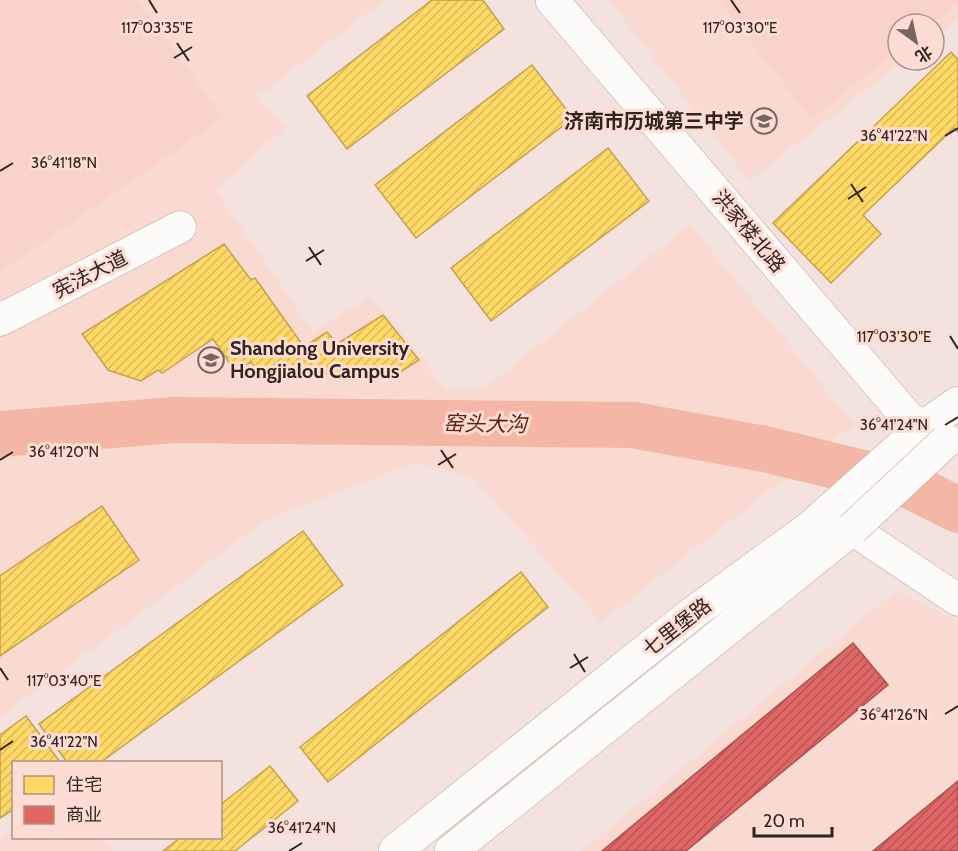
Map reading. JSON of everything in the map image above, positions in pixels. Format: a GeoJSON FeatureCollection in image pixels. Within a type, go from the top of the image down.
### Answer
{"type":"FeatureCollection","features":[{"type":"Feature","properties":{"kind":"main road","name":"洪家楼北路"},"geometry":{"type":"LineString","coordinates":[[552,0],[908,418],[946,436]]}},
{"type":"Feature","properties":{"kind":"main road","name":"七里堡路"},"geometry":{"type":"LineString","coordinates":[[451,851],[842,519],[946,436],[958,403]]}},
{"type":"Feature","properties":{"kind":"main road","name":"七里堡路"},"geometry":{"type":"LineString","coordinates":[[394,851],[693,613],[810,527],[842,519]]}},
{"type":"Feature","properties":{"kind":"street","name":"宪法大道"},"geometry":{"type":"LineString","coordinates":[[0,320],[180,227]]}},
{"type":"Feature","properties":{"kind":"street"},"geometry":{"type":"LineString","coordinates":[[842,519],[958,600]]}},
{"type":"Feature","properties":{"kind":"shaded area","name":"Shandong University Hongjialou Campus"},"geometry":{"type":"Polygon","coordinates":[[[0,0],[384,0],[256,98],[286,127],[215,190],[313,332],[371,296],[444,388],[483,389],[690,225],[855,425],[601,622],[473,477],[414,463],[266,520],[0,717],[0,0]]]}},
{"type":"Feature","properties":{"kind":"shaded area"},"geometry":{"type":"Polygon","coordinates":[[[0,0],[138,0],[223,118],[0,272],[0,0]]]}},
{"type":"Feature","properties":{"kind":"shaded area","name":"济南市历城第三中学"},"geometry":{"type":"Polygon","coordinates":[[[609,0],[958,0],[958,19],[946,28],[946,12],[886,12],[886,72],[890,72],[749,181],[609,0]]]}},
{"type":"Feature","properties":{"kind":"shaded area"},"geometry":{"type":"Polygon","coordinates":[[[718,0],[958,0],[958,4],[946,13],[886,12],[886,60],[811,119],[718,0]]]}},
{"type":"Feature","properties":{"kind":"shaded area"},"geometry":{"type":"Polygon","coordinates":[[[896,591],[953,619],[958,624],[958,851],[582,851],[896,591]]]}},
{"type":"Feature","properties":{"kind":"shaded area"},"geometry":{"type":"Polygon","coordinates":[[[12,831],[12,839],[103,839],[112,851],[0,851],[0,840],[12,831]]]}},
{"type":"Feature","properties":{"kind":"building: 住宅"},"geometry":{"type":"Polygon","coordinates":[[[432,0],[483,0],[504,29],[347,149],[307,96],[432,0]]]}},
{"type":"Feature","properties":{"kind":"building: 住宅"},"geometry":{"type":"Polygon","coordinates":[[[951,52],[958,60],[958,132],[954,128],[863,215],[881,234],[831,283],[773,223],[930,72],[946,72],[946,57],[951,52]]]}},
{"type":"Feature","properties":{"kind":"building: 住宅"},"geometry":{"type":"Polygon","coordinates":[[[532,65],[573,118],[416,238],[375,185],[532,65]]]}},
{"type":"Feature","properties":{"kind":"building: 住宅"},"geometry":{"type":"Polygon","coordinates":[[[608,148],[649,201],[491,321],[451,268],[608,148]]]}},
{"type":"Feature","properties":{"kind":"building: 住宅"},"geometry":{"type":"Polygon","coordinates":[[[224,244],[251,280],[255,278],[304,347],[327,332],[337,344],[383,315],[419,360],[394,376],[258,371],[251,362],[238,370],[234,369],[213,339],[162,373],[158,370],[141,381],[108,370],[82,334],[224,244]]]}},
{"type":"Feature","properties":{"kind":"building: 住宅"},"geometry":{"type":"Polygon","coordinates":[[[102,506],[139,560],[0,656],[0,576],[102,506]]]}},
{"type":"Feature","properties":{"kind":"building: 住宅"},"geometry":{"type":"Polygon","coordinates":[[[303,531],[343,585],[102,761],[66,761],[39,724],[303,531]]]}},
{"type":"Feature","properties":{"kind":"building: 住宅"},"geometry":{"type":"Polygon","coordinates":[[[521,572],[548,607],[328,782],[300,747],[521,572]]]}},
{"type":"Feature","properties":{"kind":"building: 住宅"},"geometry":{"type":"Polygon","coordinates":[[[26,716],[59,761],[12,761],[12,810],[0,818],[0,735],[26,716]]]}},
{"type":"Feature","properties":{"kind":"building: 住宅"},"geometry":{"type":"Polygon","coordinates":[[[270,766],[298,801],[235,851],[163,851],[179,839],[222,839],[222,803],[270,766]]]}},
{"type":"Feature","properties":{"kind":"building: 商业"},"geometry":{"type":"Polygon","coordinates":[[[853,643],[888,685],[686,851],[602,851],[853,643]]]}},
{"type":"Feature","properties":{"kind":"building: 商业"},"geometry":{"type":"Polygon","coordinates":[[[958,781],[958,851],[873,851],[958,781]]]}},
{"type":"Feature","properties":{"kind":"waterway","name":"窑头大沟"},"geometry":{"type":"LineString","coordinates":[[0,434],[174,420],[633,425],[765,449],[904,483],[958,510]]}},
{"type":"Feature","properties":{"kind":"place","name":"济南市历城第三中学"},"geometry":{"type":"Point","coordinates":[764,121]}},
{"type":"Feature","properties":{"kind":"place","name":"Shandong University Hongjialou Campus"},"geometry":{"type":"Point","coordinates":[211,360]}}]}
